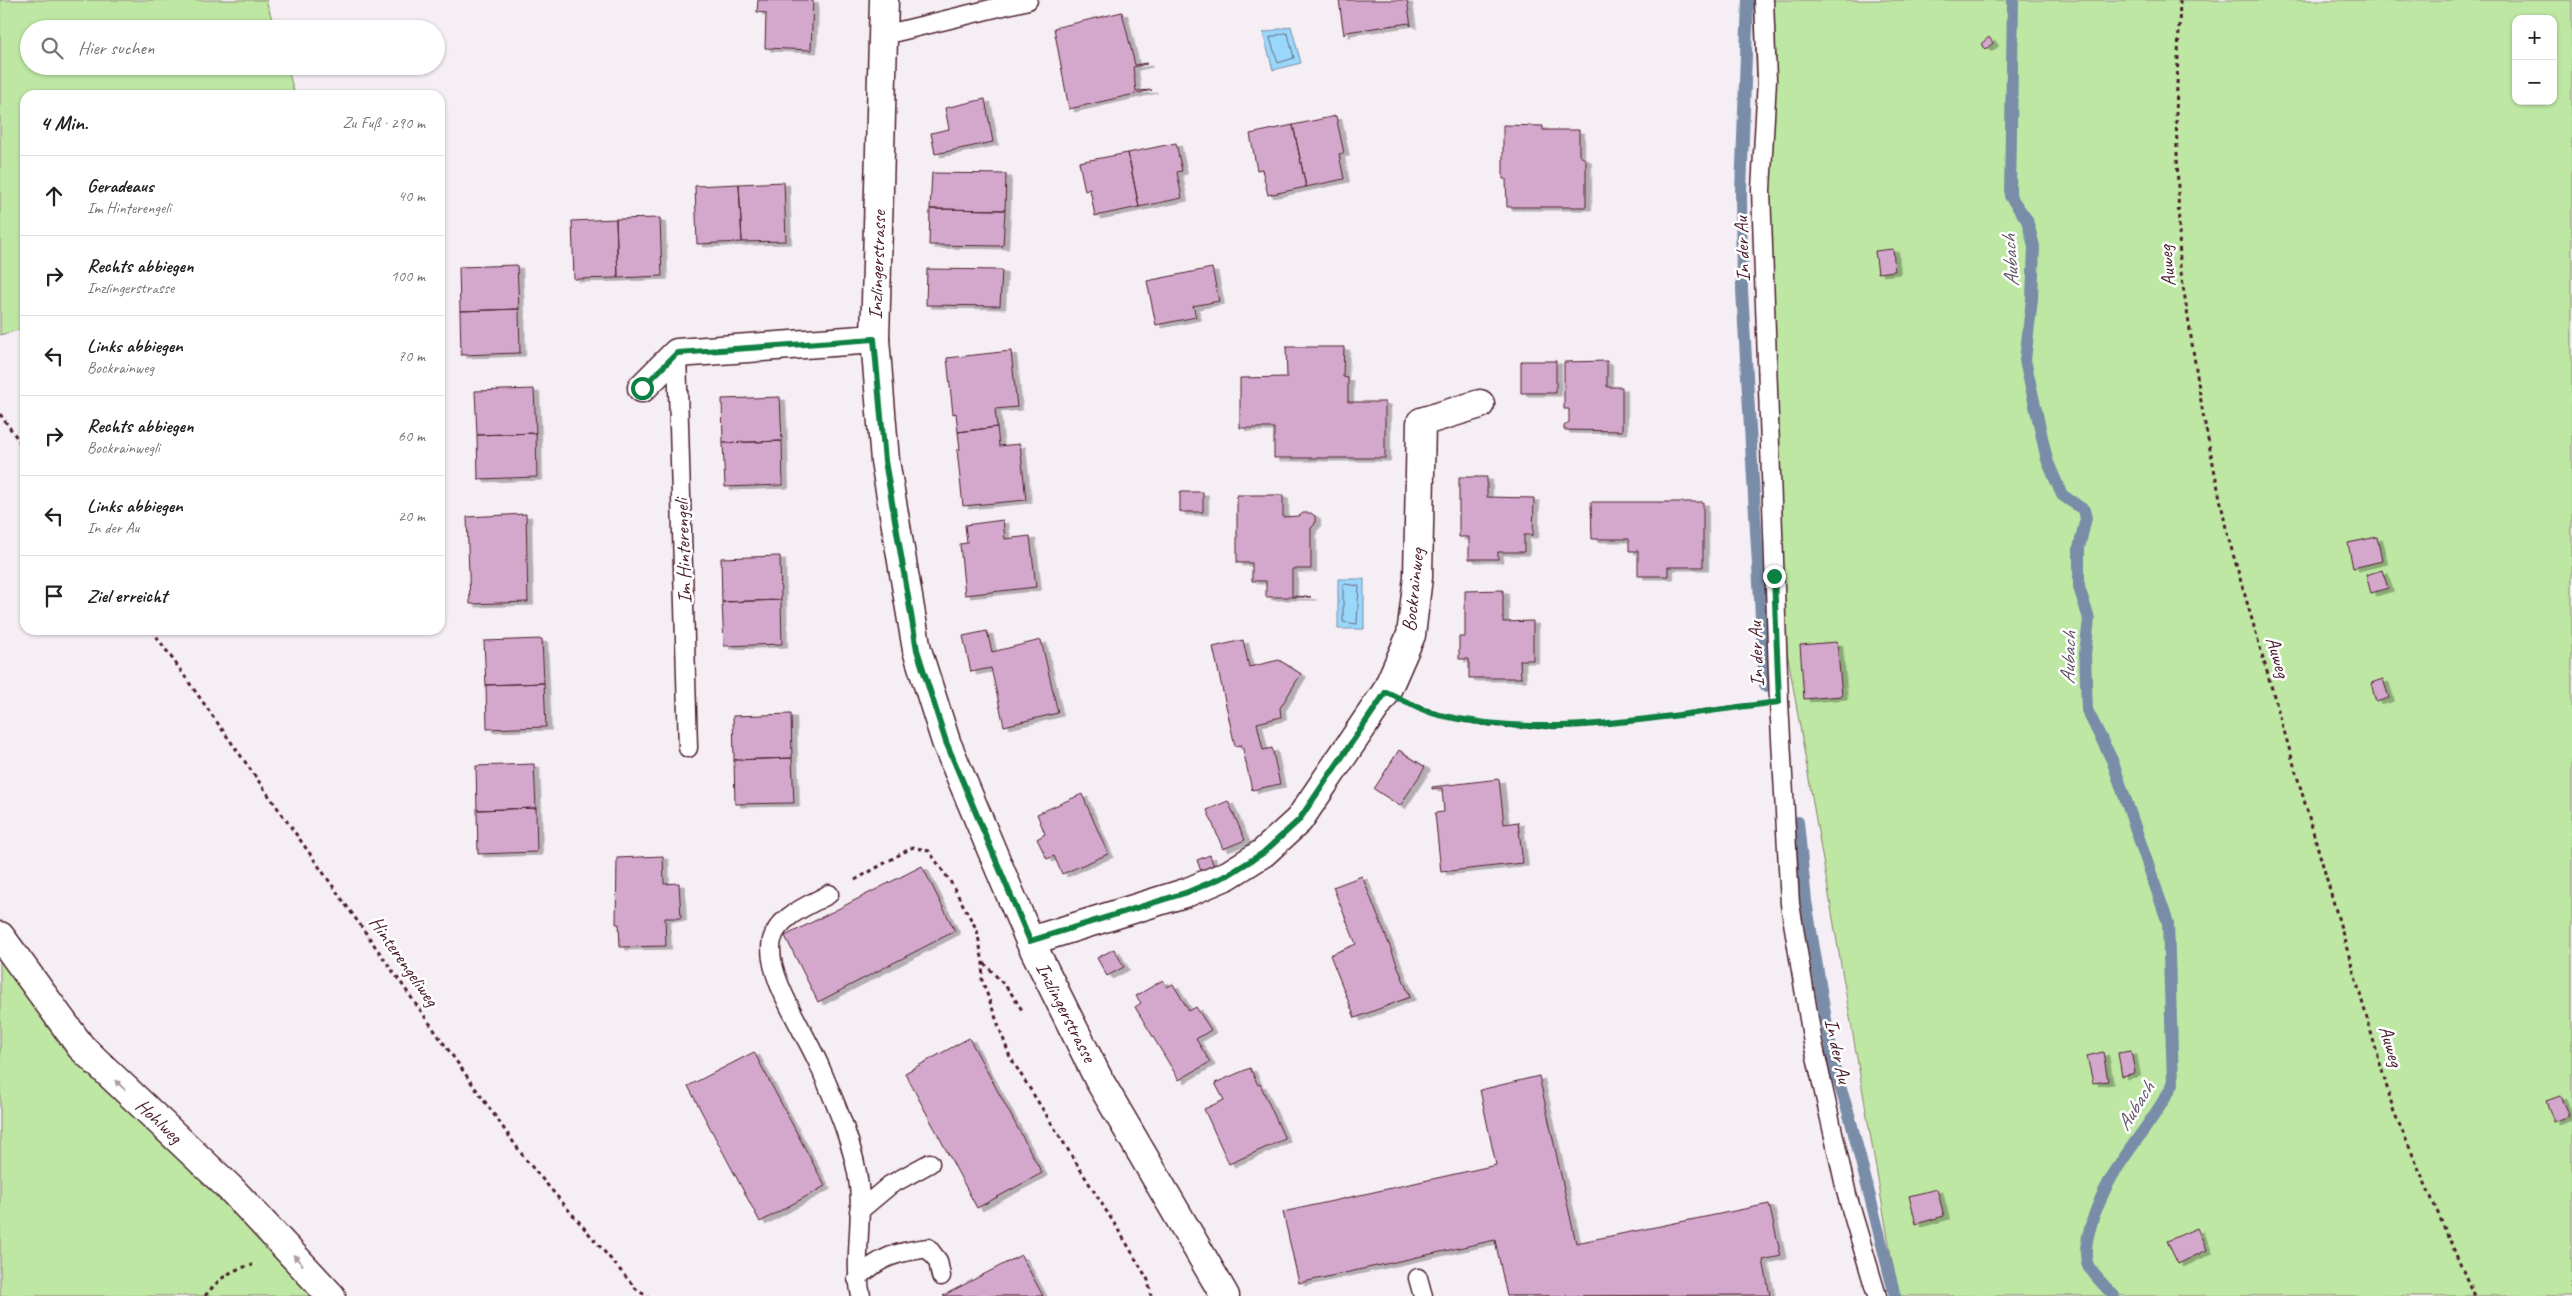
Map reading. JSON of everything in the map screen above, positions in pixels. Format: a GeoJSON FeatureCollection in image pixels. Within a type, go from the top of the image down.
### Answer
{"type":"FeatureCollection","features":[{"type":"Feature","properties":{"kind":"street","name":"Inzlingerstrasse"},"geometry":{"type":"LineString","coordinates":[[884,0],[874,339],[885,461],[917,650],[946,742],[1030,941],[1099,1080],[1225,1296]]}},
{"type":"Feature","properties":{"kind":"street"},"geometry":{"type":"LineString","coordinates":[[642,388],[677,353],[874,339]]}},
{"type":"Feature","properties":{"kind":"street","name":"Bockrainweg"},"geometry":{"type":"LineString","coordinates":[[1030,941],[1188,892],[1228,875],[1263,853],[1299,820],[1386,692],[1411,635],[1418,577],[1421,422],[1480,404]]}},
{"type":"Feature","properties":{"kind":"street","name":"Hohlweg"},"geometry":{"type":"LineString","coordinates":[[0,936],[81,1048],[234,1191],[331,1296]]}},
{"type":"Feature","properties":{"kind":"lane"},"geometry":{"type":"LineString","coordinates":[[884,35],[1028,0]]}},
{"type":"Feature","properties":{"kind":"lane","name":"In der Au"},"geometry":{"type":"LineString","coordinates":[[1764,0],[1767,80],[1761,190],[1779,702],[1790,904],[1813,1043],[1848,1195],[1876,1296]]}},
{"type":"Feature","properties":{"kind":"lane","name":"Im Hinterengeli"},"geometry":{"type":"LineString","coordinates":[[677,353],[688,748]]}},
{"type":"Feature","properties":{"kind":"lane"},"geometry":{"type":"LineString","coordinates":[[829,894],[783,921],[772,941],[774,972],[819,1064],[842,1121],[859,1185],[860,1211],[857,1279],[861,1296]]}},
{"type":"Feature","properties":{"kind":"lane"},"geometry":{"type":"LineString","coordinates":[[860,1211],[890,1185],[930,1163]]}},
{"type":"Feature","properties":{"kind":"lane"},"geometry":{"type":"LineString","coordinates":[[857,1279],[873,1263],[907,1251],[928,1248],[938,1261],[940,1276]]}},
{"type":"Feature","properties":{"kind":"lane"},"geometry":{"type":"LineString","coordinates":[[1418,1278],[1423,1296]]}},
{"type":"Feature","properties":{"kind":"path","name":"Auweg"},"geometry":{"type":"LineString","coordinates":[[2180,0],[2176,113],[2180,266],[2203,414],[2227,533],[2394,1112],[2474,1296]]}},
{"type":"Feature","properties":{"kind":"path"},"geometry":{"type":"LineString","coordinates":[[0,414],[20,442]]}},
{"type":"Feature","properties":{"kind":"path","name":"Hinterengeliweg"},"geometry":{"type":"LineString","coordinates":[[156,635],[526,1160],[638,1291],[648,1296]]}},
{"type":"Feature","properties":{"kind":"path"},"geometry":{"type":"LineString","coordinates":[[1386,692],[1437,714],[1500,726],[1562,728],[1779,702]]}},
{"type":"Feature","properties":{"kind":"path"},"geometry":{"type":"LineString","coordinates":[[829,894],[913,847],[929,851],[950,881],[978,930],[983,962],[982,980],[1010,1057],[1127,1244],[1148,1280],[1150,1296]]}},
{"type":"Feature","properties":{"kind":"path"},"geometry":{"type":"LineString","coordinates":[[205,1296],[221,1277],[239,1267],[260,1263]]}},
{"type":"Feature","properties":{"kind":"green space"},"geometry":{"type":"Polygon","coordinates":[[[0,0],[266,0],[272,20],[20,20],[20,75],[289,75],[294,90],[20,90],[20,329],[0,335],[0,0]]]}},
{"type":"Feature","properties":{"kind":"green space"},"geometry":{"type":"Polygon","coordinates":[[[1754,0],[2572,0],[2572,1296],[1898,1296],[1774,576],[1754,0]]]}},
{"type":"Feature","properties":{"kind":"green space"},"geometry":{"type":"Polygon","coordinates":[[[0,950],[329,1296],[0,1296],[0,950]]]}},
{"type":"Feature","properties":{"kind":"water"},"geometry":{"type":"Polygon","coordinates":[[[1291,26],[1301,63],[1273,70],[1263,33],[1291,26]]]}},
{"type":"Feature","properties":{"kind":"water"},"geometry":{"type":"Polygon","coordinates":[[[1338,579],[1364,579],[1364,629],[1338,629],[1338,579]]]}},
{"type":"Feature","properties":{"kind":"building"},"geometry":{"type":"Polygon","coordinates":[[[758,0],[813,0],[811,50],[765,48],[766,13],[757,12],[758,0]]]}},
{"type":"Feature","properties":{"kind":"building"},"geometry":{"type":"Polygon","coordinates":[[[1339,0],[1407,0],[1411,26],[1409,23],[1346,32],[1344,35],[1339,0]]]}},
{"type":"Feature","properties":{"kind":"building"},"geometry":{"type":"Polygon","coordinates":[[[1122,12],[1135,65],[1147,64],[1133,67],[1136,91],[1152,90],[1069,109],[1054,28],[1122,12]]]}},
{"type":"Feature","properties":{"kind":"building"},"geometry":{"type":"Polygon","coordinates":[[[1989,37],[1993,43],[1986,49],[1981,44],[1989,37]]]}},
{"type":"Feature","properties":{"kind":"building"},"geometry":{"type":"Polygon","coordinates":[[[985,99],[993,142],[935,154],[931,133],[949,129],[945,108],[985,99]]]}},
{"type":"Feature","properties":{"kind":"building"},"geometry":{"type":"Polygon","coordinates":[[[1336,116],[1344,153],[1339,154],[1344,179],[1306,187],[1293,125],[1336,116]]]}},
{"type":"Feature","properties":{"kind":"building"},"geometry":{"type":"Polygon","coordinates":[[[1293,125],[1306,187],[1268,195],[1262,169],[1257,170],[1250,134],[1293,125]]]}},
{"type":"Feature","properties":{"kind":"building"},"geometry":{"type":"Polygon","coordinates":[[[1503,125],[1543,126],[1543,130],[1579,130],[1579,155],[1586,160],[1586,207],[1507,207],[1506,179],[1503,179],[1503,125]]]}},
{"type":"Feature","properties":{"kind":"building"},"geometry":{"type":"Polygon","coordinates":[[[1176,143],[1182,171],[1177,172],[1182,198],[1139,207],[1128,153],[1176,143]]]}},
{"type":"Feature","properties":{"kind":"building"},"geometry":{"type":"Polygon","coordinates":[[[1128,153],[1139,207],[1095,216],[1090,189],[1085,191],[1079,162],[1128,153]]]}},
{"type":"Feature","properties":{"kind":"building"},"geometry":{"type":"Polygon","coordinates":[[[932,173],[1006,174],[1005,210],[930,209],[932,173]]]}},
{"type":"Feature","properties":{"kind":"building"},"geometry":{"type":"Polygon","coordinates":[[[784,182],[786,241],[742,242],[739,184],[784,182]]]}},
{"type":"Feature","properties":{"kind":"building"},"geometry":{"type":"Polygon","coordinates":[[[739,184],[742,242],[697,244],[695,186],[739,184]]]}},
{"type":"Feature","properties":{"kind":"building"},"geometry":{"type":"Polygon","coordinates":[[[930,209],[1005,210],[1003,246],[929,245],[930,209]]]}},
{"type":"Feature","properties":{"kind":"building"},"geometry":{"type":"Polygon","coordinates":[[[660,218],[662,276],[618,278],[616,219],[660,218]]]}},
{"type":"Feature","properties":{"kind":"building"},"geometry":{"type":"Polygon","coordinates":[[[616,219],[618,278],[574,279],[572,221],[616,219]]]}},
{"type":"Feature","properties":{"kind":"building"},"geometry":{"type":"Polygon","coordinates":[[[1893,249],[1895,271],[1878,273],[1875,251],[1893,249]]]}},
{"type":"Feature","properties":{"kind":"building"},"geometry":{"type":"Polygon","coordinates":[[[517,265],[519,309],[460,311],[459,267],[517,265]]]}},
{"type":"Feature","properties":{"kind":"building"},"geometry":{"type":"Polygon","coordinates":[[[1212,268],[1219,301],[1193,306],[1196,317],[1156,325],[1147,281],[1212,268]]]}},
{"type":"Feature","properties":{"kind":"building"},"geometry":{"type":"Polygon","coordinates":[[[927,269],[1002,270],[1000,306],[926,305],[927,269]]]}},
{"type":"Feature","properties":{"kind":"building"},"geometry":{"type":"Polygon","coordinates":[[[519,309],[520,353],[461,355],[460,311],[519,309]]]}},
{"type":"Feature","properties":{"kind":"building"},"geometry":{"type":"Polygon","coordinates":[[[1286,347],[1344,347],[1343,377],[1348,378],[1348,402],[1385,402],[1385,458],[1274,458],[1274,428],[1240,428],[1240,378],[1287,377],[1286,347]]]}},
{"type":"Feature","properties":{"kind":"building"},"geometry":{"type":"Polygon","coordinates":[[[1011,351],[1017,407],[995,409],[997,427],[958,432],[956,413],[953,414],[947,358],[1011,351]]]}},
{"type":"Feature","properties":{"kind":"building"},"geometry":{"type":"Polygon","coordinates":[[[1521,361],[1556,361],[1556,393],[1521,393],[1521,361]]]}},
{"type":"Feature","properties":{"kind":"building"},"geometry":{"type":"Polygon","coordinates":[[[1607,361],[1607,387],[1622,387],[1622,431],[1564,430],[1564,426],[1569,422],[1569,409],[1564,409],[1564,362],[1607,361]]]}},
{"type":"Feature","properties":{"kind":"building"},"geometry":{"type":"Polygon","coordinates":[[[534,389],[536,433],[477,435],[475,391],[534,389]]]}},
{"type":"Feature","properties":{"kind":"building"},"geometry":{"type":"Polygon","coordinates":[[[780,397],[782,441],[723,443],[722,399],[780,397]]]}},
{"type":"Feature","properties":{"kind":"building"},"geometry":{"type":"Polygon","coordinates":[[[997,427],[999,446],[1020,444],[1026,500],[963,506],[957,450],[960,450],[958,432],[997,427]]]}},
{"type":"Feature","properties":{"kind":"building"},"geometry":{"type":"Polygon","coordinates":[[[536,433],[537,477],[478,479],[477,435],[536,433]]]}},
{"type":"Feature","properties":{"kind":"building"},"geometry":{"type":"Polygon","coordinates":[[[782,441],[783,485],[725,487],[723,443],[782,441]]]}},
{"type":"Feature","properties":{"kind":"building"},"geometry":{"type":"Polygon","coordinates":[[[1459,477],[1487,477],[1487,497],[1534,498],[1533,535],[1524,535],[1524,552],[1498,552],[1498,559],[1469,559],[1469,537],[1459,537],[1459,477]]]}},
{"type":"Feature","properties":{"kind":"building"},"geometry":{"type":"Polygon","coordinates":[[[1180,492],[1203,492],[1203,512],[1180,512],[1180,492]]]}},
{"type":"Feature","properties":{"kind":"building"},"geometry":{"type":"Polygon","coordinates":[[[1237,495],[1283,495],[1283,517],[1299,516],[1303,513],[1311,513],[1315,516],[1315,524],[1311,528],[1311,569],[1292,569],[1292,596],[1311,597],[1266,597],[1266,581],[1252,581],[1252,563],[1237,563],[1237,495]]]}},
{"type":"Feature","properties":{"kind":"building"},"geometry":{"type":"Polygon","coordinates":[[[1591,502],[1703,502],[1703,567],[1668,567],[1668,576],[1638,576],[1638,551],[1629,551],[1629,539],[1592,539],[1591,502]]]}},
{"type":"Feature","properties":{"kind":"building"},"geometry":{"type":"Polygon","coordinates":[[[526,514],[528,602],[470,604],[467,517],[526,514]]]}},
{"type":"Feature","properties":{"kind":"building"},"geometry":{"type":"Polygon","coordinates":[[[1003,520],[1005,539],[1030,536],[1036,587],[965,595],[960,544],[967,543],[965,525],[1003,520]]]}},
{"type":"Feature","properties":{"kind":"building"},"geometry":{"type":"Polygon","coordinates":[[[2377,537],[2382,561],[2353,568],[2348,543],[2377,537]]]}},
{"type":"Feature","properties":{"kind":"building"},"geometry":{"type":"Polygon","coordinates":[[[780,556],[781,600],[722,602],[721,558],[780,556]]]}},
{"type":"Feature","properties":{"kind":"building"},"geometry":{"type":"Polygon","coordinates":[[[2382,570],[2388,588],[2371,593],[2366,575],[2382,570]]]}},
{"type":"Feature","properties":{"kind":"building"},"geometry":{"type":"Polygon","coordinates":[[[1503,590],[1503,622],[1533,621],[1533,660],[1520,660],[1521,678],[1469,678],[1469,659],[1459,659],[1459,637],[1465,637],[1465,591],[1503,590]]]}},
{"type":"Feature","properties":{"kind":"building"},"geometry":{"type":"Polygon","coordinates":[[[781,600],[782,644],[724,646],[722,602],[781,600]]]}},
{"type":"Feature","properties":{"kind":"building"},"geometry":{"type":"Polygon","coordinates":[[[987,631],[992,652],[1041,640],[1058,713],[1004,726],[991,668],[971,672],[963,636],[987,631]]]}},
{"type":"Feature","properties":{"kind":"building"},"geometry":{"type":"Polygon","coordinates":[[[542,639],[544,683],[486,685],[484,641],[542,639]]]}},
{"type":"Feature","properties":{"kind":"building"},"geometry":{"type":"Polygon","coordinates":[[[1243,640],[1249,667],[1279,660],[1301,674],[1280,708],[1281,717],[1257,723],[1263,750],[1272,748],[1280,784],[1252,790],[1242,745],[1235,746],[1213,647],[1243,640]]]}},
{"type":"Feature","properties":{"kind":"building"},"geometry":{"type":"Polygon","coordinates":[[[1837,642],[1842,696],[1804,699],[1800,645],[1837,642]]]}},
{"type":"Feature","properties":{"kind":"building"},"geometry":{"type":"Polygon","coordinates":[[[2383,679],[2389,698],[2376,702],[2371,683],[2383,679]]]}},
{"type":"Feature","properties":{"kind":"building"},"geometry":{"type":"Polygon","coordinates":[[[544,683],[546,727],[487,729],[486,685],[544,683]]]}},
{"type":"Feature","properties":{"kind":"building"},"geometry":{"type":"Polygon","coordinates":[[[791,714],[792,758],[734,760],[733,716],[791,714]]]}},
{"type":"Feature","properties":{"kind":"building"},"geometry":{"type":"Polygon","coordinates":[[[1399,750],[1425,767],[1400,806],[1374,789],[1399,750]]]}},
{"type":"Feature","properties":{"kind":"building"},"geometry":{"type":"Polygon","coordinates":[[[792,758],[794,803],[735,804],[734,760],[792,758]]]}},
{"type":"Feature","properties":{"kind":"building"},"geometry":{"type":"Polygon","coordinates":[[[534,764],[536,808],[477,810],[476,766],[534,764]]]}},
{"type":"Feature","properties":{"kind":"building"},"geometry":{"type":"Polygon","coordinates":[[[1499,779],[1504,824],[1518,822],[1523,863],[1441,872],[1435,813],[1444,812],[1442,788],[1432,789],[1432,787],[1499,779]]]}},
{"type":"Feature","properties":{"kind":"building"},"geometry":{"type":"Polygon","coordinates":[[[1082,794],[1108,854],[1062,874],[1054,856],[1047,859],[1037,839],[1045,834],[1037,814],[1082,794]]]}},
{"type":"Feature","properties":{"kind":"building"},"geometry":{"type":"Polygon","coordinates":[[[1228,801],[1245,840],[1223,849],[1207,810],[1228,801]]]}},
{"type":"Feature","properties":{"kind":"building"},"geometry":{"type":"Polygon","coordinates":[[[536,808],[537,852],[478,854],[477,810],[536,808]]]}},
{"type":"Feature","properties":{"kind":"building"},"geometry":{"type":"Polygon","coordinates":[[[1210,855],[1215,870],[1202,874],[1197,860],[1210,855]]]}},
{"type":"Feature","properties":{"kind":"building"},"geometry":{"type":"Polygon","coordinates":[[[663,856],[664,884],[679,883],[681,918],[665,918],[666,946],[620,947],[619,924],[616,924],[617,858],[663,856]]]}},
{"type":"Feature","properties":{"kind":"building"},"geometry":{"type":"Polygon","coordinates":[[[922,866],[955,931],[818,1002],[785,936],[922,866]]]}},
{"type":"Feature","properties":{"kind":"building"},"geometry":{"type":"Polygon","coordinates":[[[1362,876],[1410,997],[1355,1018],[1330,955],[1356,944],[1333,887],[1362,876]]]}},
{"type":"Feature","properties":{"kind":"building"},"geometry":{"type":"Polygon","coordinates":[[[1114,949],[1124,967],[1107,976],[1097,958],[1114,949]]]}},
{"type":"Feature","properties":{"kind":"building"},"geometry":{"type":"Polygon","coordinates":[[[1163,980],[1167,987],[1173,984],[1189,1011],[1196,1007],[1211,1030],[1196,1039],[1210,1062],[1179,1080],[1135,1007],[1141,1003],[1136,996],[1163,980]]]}},
{"type":"Feature","properties":{"kind":"building"},"geometry":{"type":"Polygon","coordinates":[[[969,1038],[1042,1173],[977,1208],[905,1073],[969,1038]]]}},
{"type":"Feature","properties":{"kind":"building"},"geometry":{"type":"Polygon","coordinates":[[[2131,1051],[2135,1073],[2122,1076],[2118,1053],[2131,1051]]]}},
{"type":"Feature","properties":{"kind":"building"},"geometry":{"type":"Polygon","coordinates":[[[754,1052],[825,1186],[760,1222],[688,1086],[754,1052]]]}},
{"type":"Feature","properties":{"kind":"building"},"geometry":{"type":"Polygon","coordinates":[[[2103,1052],[2108,1081],[2093,1083],[2087,1056],[2103,1052]]]}},
{"type":"Feature","properties":{"kind":"building"},"geometry":{"type":"Polygon","coordinates":[[[1250,1068],[1258,1085],[1260,1084],[1285,1139],[1229,1164],[1204,1109],[1224,1100],[1215,1083],[1250,1068]]]}},
{"type":"Feature","properties":{"kind":"building"},"geometry":{"type":"Polygon","coordinates":[[[1539,1076],[1576,1243],[1769,1204],[1781,1256],[1763,1260],[1770,1295],[1507,1296],[1495,1240],[1299,1283],[1283,1212],[1496,1165],[1480,1090],[1539,1076]]]}},
{"type":"Feature","properties":{"kind":"building"},"geometry":{"type":"Polygon","coordinates":[[[2560,1096],[2569,1116],[2554,1122],[2546,1101],[2560,1096]]]}},
{"type":"Feature","properties":{"kind":"building"},"geometry":{"type":"Polygon","coordinates":[[[1937,1189],[1944,1216],[1916,1224],[1909,1196],[1937,1189]]]}},
{"type":"Feature","properties":{"kind":"building"},"geometry":{"type":"Polygon","coordinates":[[[2197,1228],[2207,1250],[2178,1264],[2167,1241],[2197,1228]]]}},
{"type":"Feature","properties":{"kind":"building"},"geometry":{"type":"Polygon","coordinates":[[[1021,1255],[1043,1296],[943,1296],[948,1293],[1021,1255]]]}},
{"type":"Feature","properties":{"kind":"waterway","name":"Aubach"},"geometry":{"type":"LineString","coordinates":[[1748,0],[1741,192],[1742,290],[1765,686]]}},
{"type":"Feature","properties":{"kind":"waterway","name":"Aubach"},"geometry":{"type":"LineString","coordinates":[[2013,0],[2010,196],[2027,220],[2034,246],[2032,299],[2025,360],[2047,460],[2062,495],[2084,510],[2086,518],[2079,548],[2079,587],[2089,619],[2085,654],[2087,710],[2112,760],[2168,923],[2173,1084],[2110,1180],[2092,1223],[2086,1248],[2086,1258],[2089,1267],[2114,1296]]}},
{"type":"Feature","properties":{"kind":"waterway","name":"Aubach"},"geometry":{"type":"LineString","coordinates":[[1798,822],[1806,901],[1834,1067],[1850,1118],[1895,1296]]}},
{"type":"Feature","properties":{"kind":"route"},"geometry":{"type":"LineString","coordinates":[[642,388],[677,353],[874,339],[885,461],[917,650],[946,742],[1030,941],[1188,892],[1228,875],[1263,853],[1299,820],[1386,692],[1437,714],[1500,726],[1562,728],[1779,702],[1774,576]]}}]}
